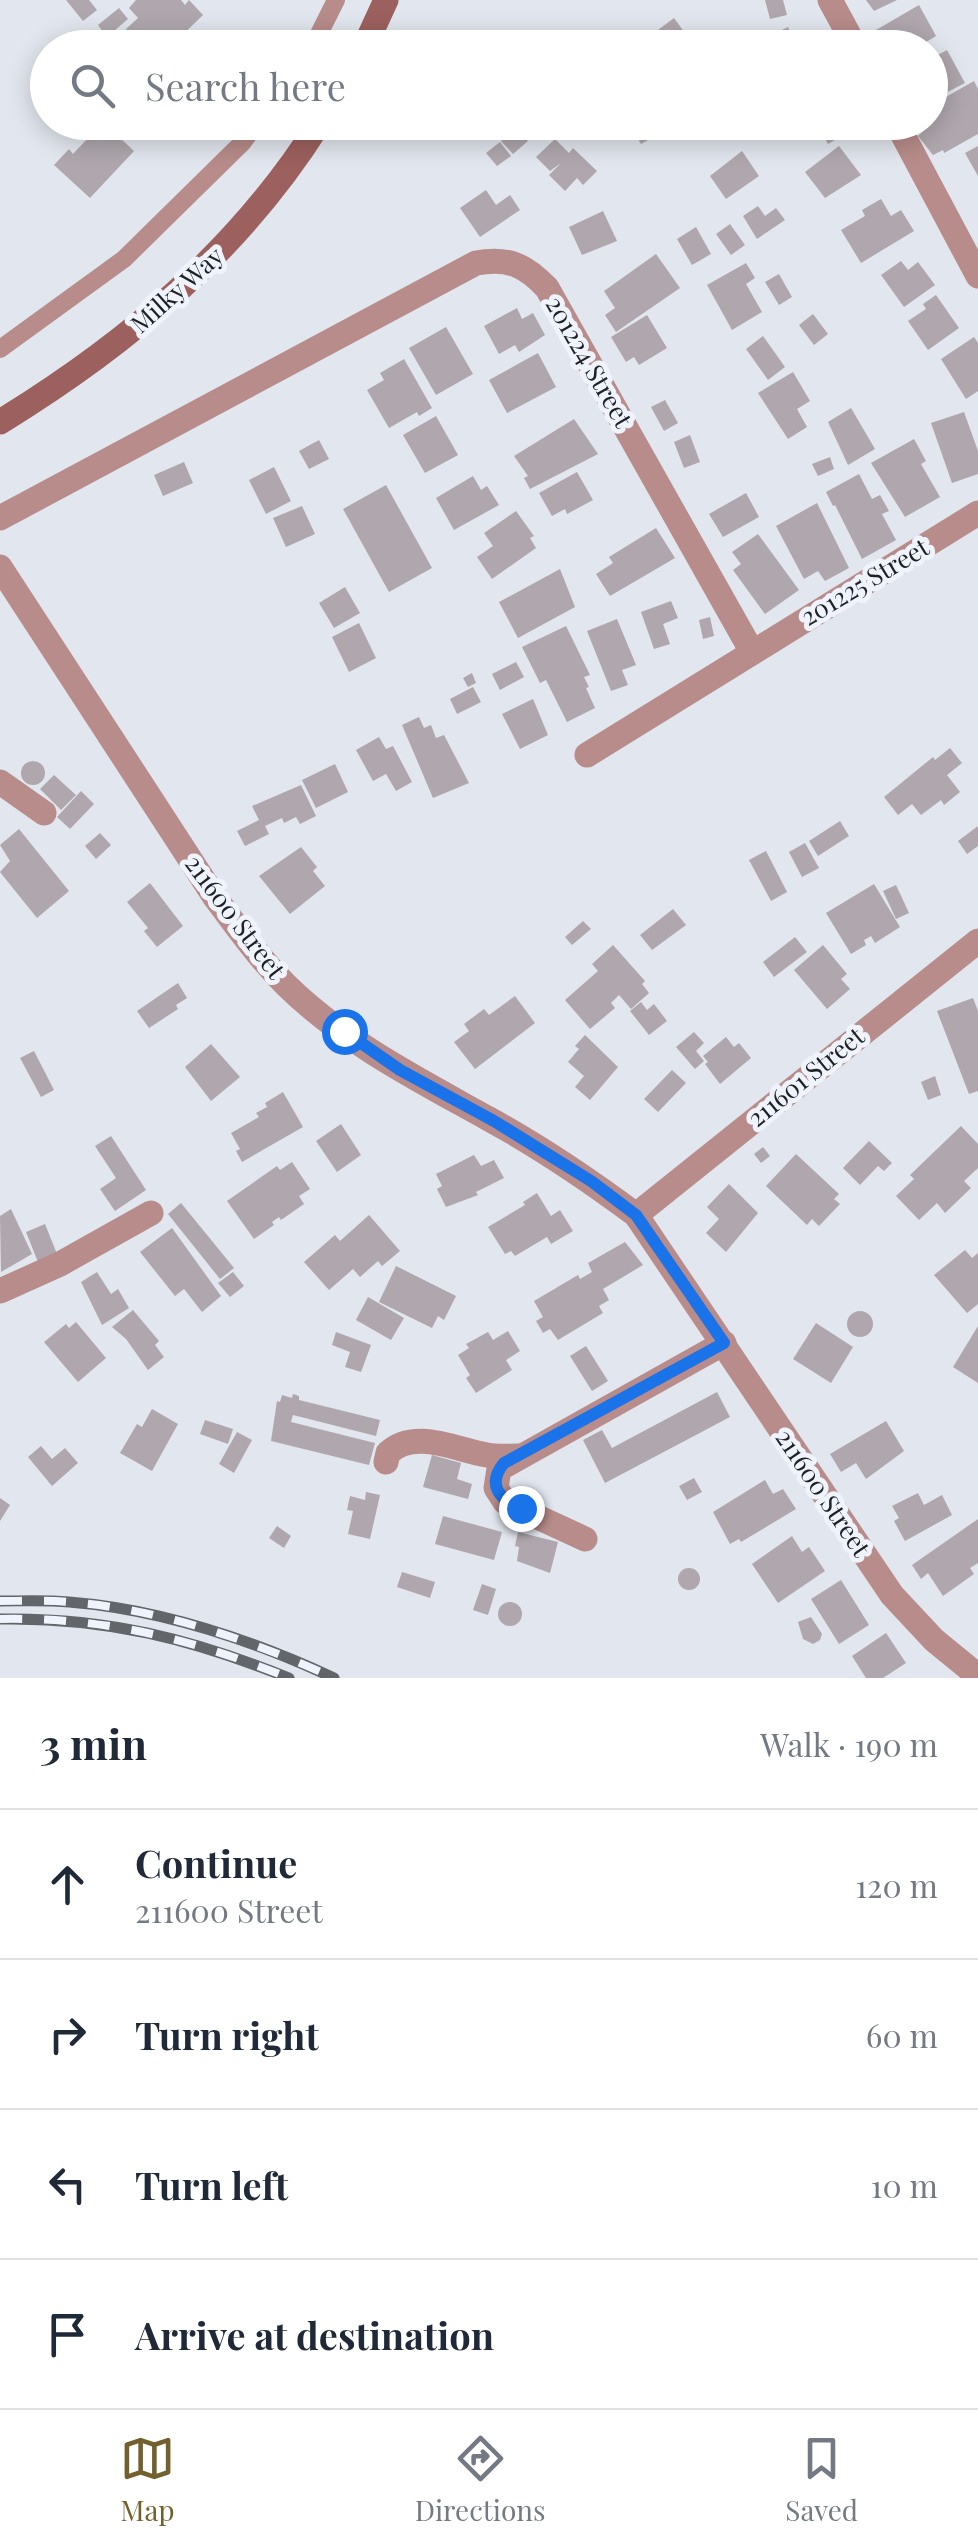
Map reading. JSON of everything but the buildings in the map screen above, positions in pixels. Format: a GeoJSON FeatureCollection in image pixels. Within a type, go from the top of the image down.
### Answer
{"type":"FeatureCollection","features":[{"type":"Feature","properties":{"kind":"street"},"geometry":{"type":"LineString","coordinates":[[372,30],[386,0]]}},
{"type":"Feature","properties":{"kind":"street"},"geometry":{"type":"LineString","coordinates":[[830,0],[846,30]]}},
{"type":"Feature","properties":{"kind":"street","name":"Milky Way"},"geometry":{"type":"LineString","coordinates":[[0,422],[74,376],[175,296],[225,248],[307,140]]}},
{"type":"Feature","properties":{"kind":"street"},"geometry":{"type":"LineString","coordinates":[[906,140],[978,276]]}},
{"type":"Feature","properties":{"kind":"street","name":"201224 Street"},"geometry":{"type":"LineString","coordinates":[[0,518],[476,264],[502,262],[529,269],[548,288],[752,650]]}},
{"type":"Feature","properties":{"kind":"street","name":"201225 Street"},"geometry":{"type":"LineString","coordinates":[[752,650],[978,513]]}},
{"type":"Feature","properties":{"kind":"street","name":"211600 Street"},"geometry":{"type":"LineString","coordinates":[[0,567],[248,943],[287,986],[400,1070],[494,1121],[591,1181],[636,1215],[892,1595],[934,1640],[978,1676]]}},
{"type":"Feature","properties":{"kind":"street"},"geometry":{"type":"LineString","coordinates":[[587,755],[752,650]]}},
{"type":"Feature","properties":{"kind":"street"},"geometry":{"type":"LineString","coordinates":[[0,782],[44,813]]}},
{"type":"Feature","properties":{"kind":"street","name":"211601 Street"},"geometry":{"type":"LineString","coordinates":[[636,1215],[978,941]]}},
{"type":"Feature","properties":{"kind":"street"},"geometry":{"type":"LineString","coordinates":[[0,1291],[60,1264],[151,1214]]}},
{"type":"Feature","properties":{"kind":"street"},"geometry":{"type":"LineString","coordinates":[[585,1539],[501,1499],[496,1488],[504,1463],[724,1343]]}},
{"type":"Feature","properties":{"kind":"street"},"geometry":{"type":"LineString","coordinates":[[386,1462],[394,1447],[427,1441],[484,1455],[518,1456]]}},
{"type":"Feature","properties":{"kind":"lane"},"geometry":{"type":"LineString","coordinates":[[321,30],[336,0]]}},
{"type":"Feature","properties":{"kind":"lane"},"geometry":{"type":"LineString","coordinates":[[0,349],[124,259],[244,140]]}},
{"type":"Feature","properties":{"kind":"railway"},"geometry":{"type":"LineString","coordinates":[[0,1601],[69,1602],[137,1611],[238,1639],[334,1678]]}},
{"type":"Feature","properties":{"kind":"railway"},"geometry":{"type":"LineString","coordinates":[[0,1619],[76,1622],[148,1633],[218,1652],[289,1678]]}},
{"type":"Feature","properties":{"kind":"route"},"geometry":{"type":"LineString","coordinates":[[344,1031],[400,1070],[494,1121],[591,1181],[636,1215],[724,1343],[504,1463],[496,1477],[497,1492],[505,1502],[521,1508]]}}]}
